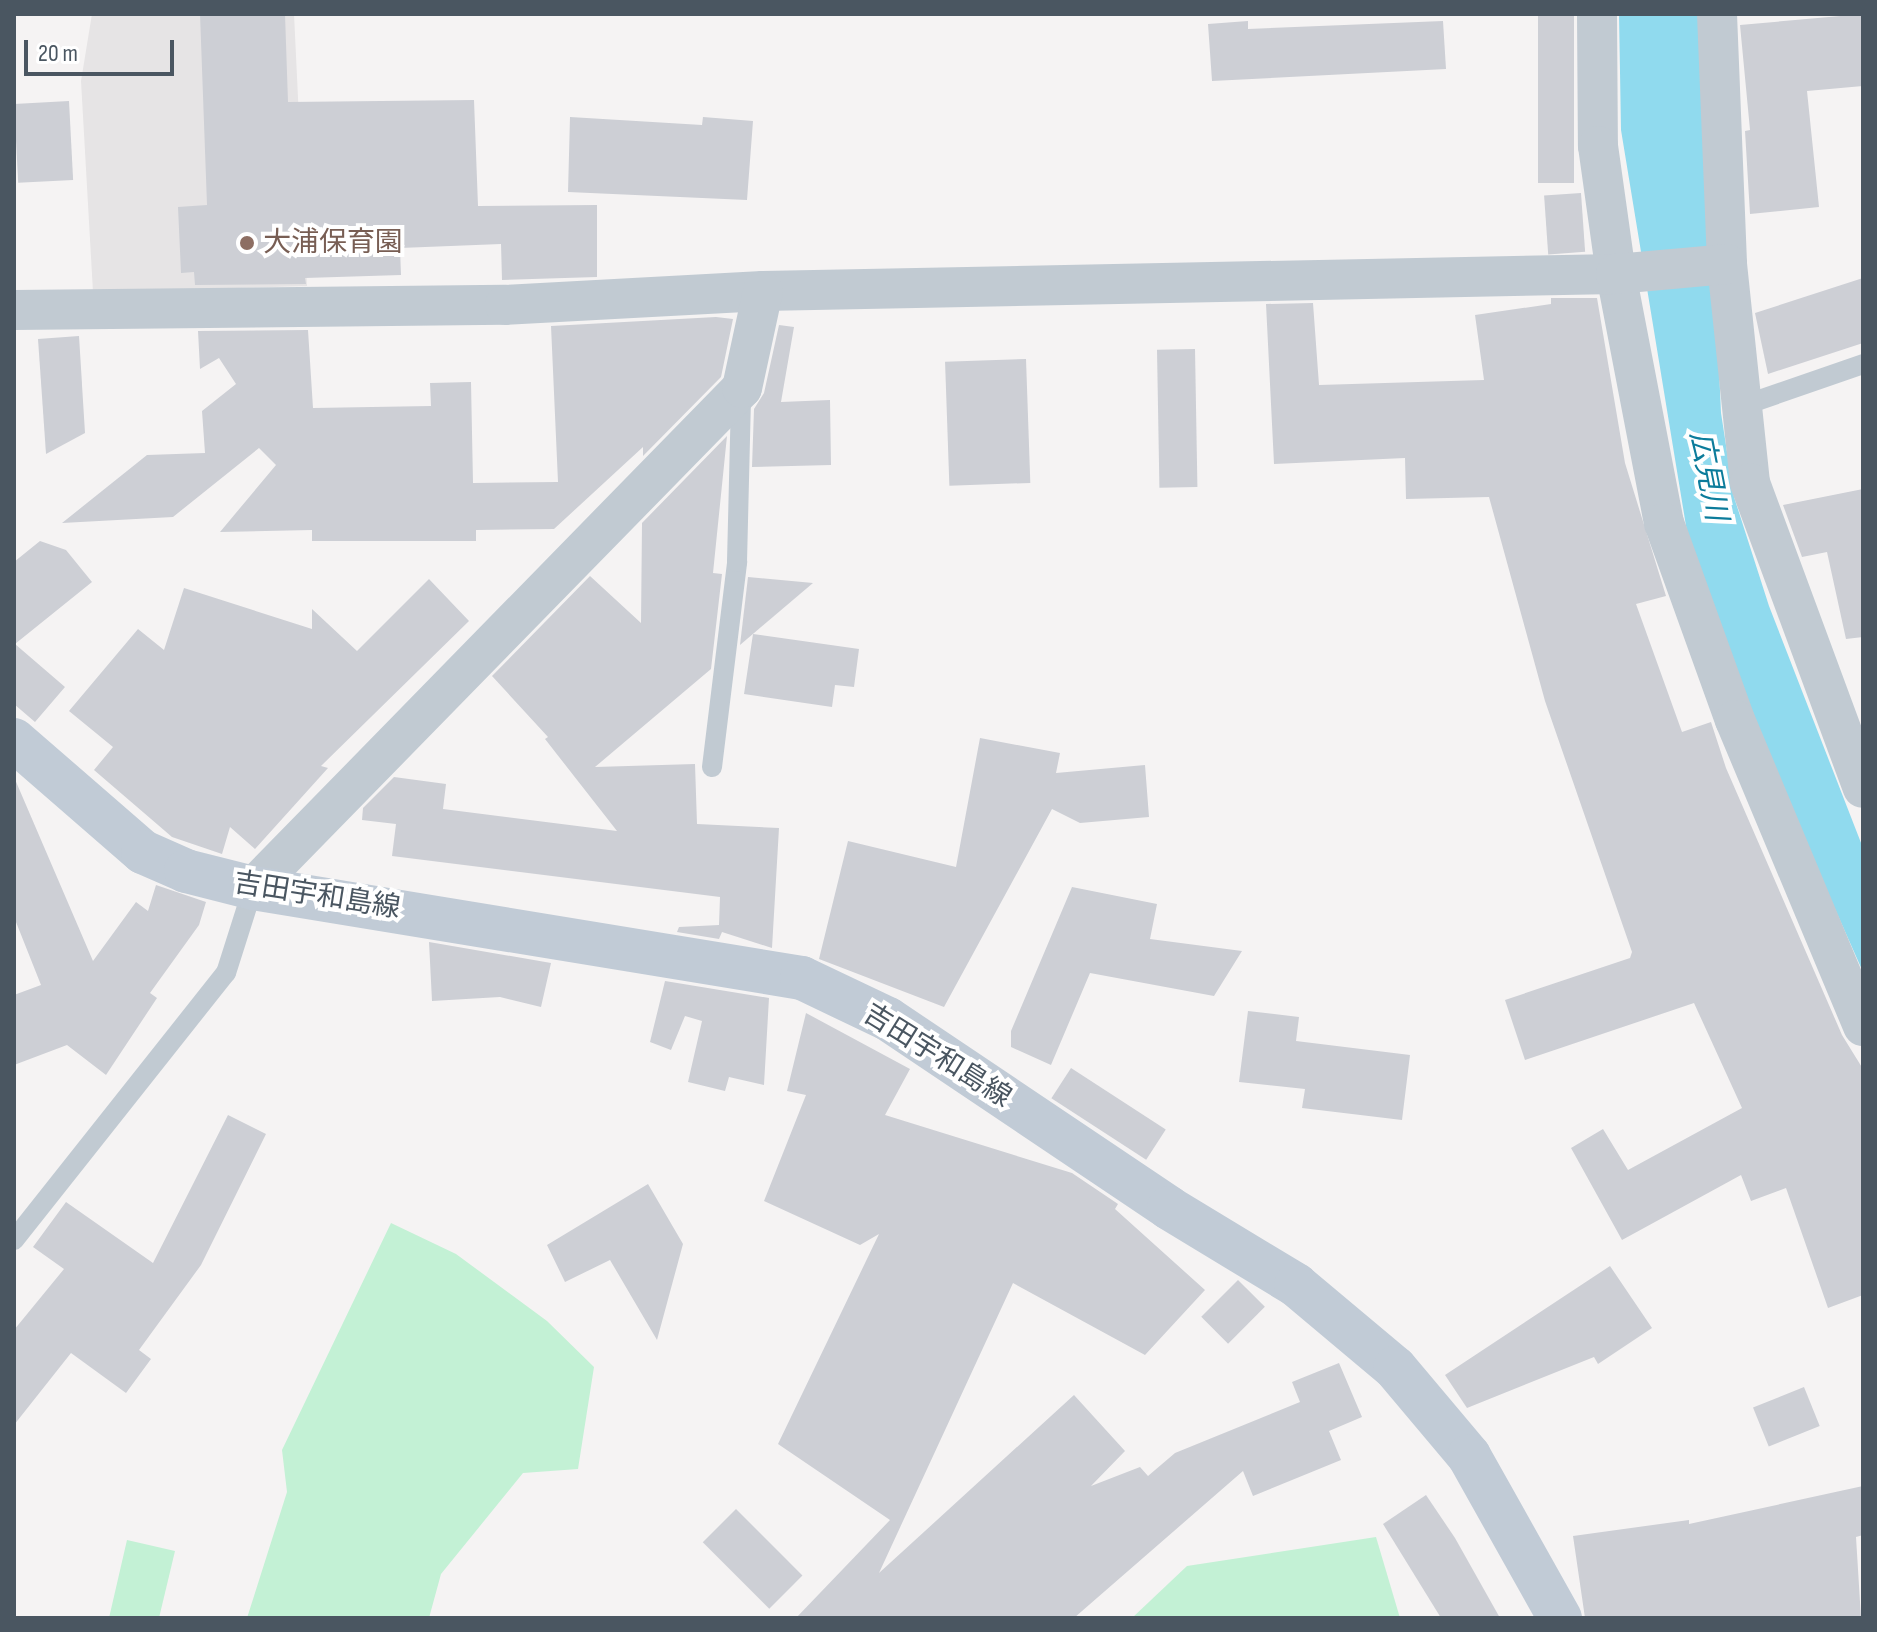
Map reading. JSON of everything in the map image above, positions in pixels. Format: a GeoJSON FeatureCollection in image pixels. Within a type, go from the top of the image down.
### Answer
{"type":"FeatureCollection","features":[{"type":"Feature","properties":{"kind":"main road","name":"吉田宇和島線"},"geometry":{"type":"LineString","coordinates":[[14,740],[143,852],[186,871],[253,888],[802,978],[888,1019],[1169,1208],[1296,1285],[1395,1368],[1469,1456],[1560,1618]]}},
{"type":"Feature","properties":{"kind":"street"},"geometry":{"type":"LineString","coordinates":[[1597,14],[1598,146],[1626,273],[1664,523],[1735,720],[1863,1026]]}},
{"type":"Feature","properties":{"kind":"street"},"geometry":{"type":"LineString","coordinates":[[1717,14],[1720,264],[1742,406],[1750,483],[1863,788]]}},
{"type":"Feature","properties":{"kind":"street"},"geometry":{"type":"LineString","coordinates":[[14,310],[505,305],[763,291],[1626,273],[1720,264]]}},
{"type":"Feature","properties":{"kind":"street"},"geometry":{"type":"LineString","coordinates":[[253,888],[742,388],[763,291]]}},
{"type":"Feature","properties":{"kind":"lane"},"geometry":{"type":"LineString","coordinates":[[1742,406],[1863,364]]}},
{"type":"Feature","properties":{"kind":"lane"},"geometry":{"type":"LineString","coordinates":[[712,767],[737,562],[742,388]]}},
{"type":"Feature","properties":{"kind":"lane"},"geometry":{"type":"LineString","coordinates":[[14,1240],[226,973],[253,888]]}},
{"type":"Feature","properties":{"kind":"shaded area"},"geometry":{"type":"Polygon","coordinates":[[[92,14],[294,14],[307,286],[93,292],[81,81],[92,14]]]}},
{"type":"Feature","properties":{"kind":"green space"},"geometry":{"type":"Polygon","coordinates":[[[391,1223],[456,1254],[547,1321],[594,1367],[578,1469],[523,1473],[441,1574],[429,1618],[247,1618],[287,1492],[282,1450],[391,1223]]]}},
{"type":"Feature","properties":{"kind":"green space"},"geometry":{"type":"Polygon","coordinates":[[[1376,1537],[1400,1618],[1132,1618],[1187,1566],[1376,1537]]]}},
{"type":"Feature","properties":{"kind":"green space"},"geometry":{"type":"Polygon","coordinates":[[[127,1540],[175,1551],[159,1618],[109,1618],[127,1540]]]}},
{"type":"Feature","properties":{"kind":"water","name":"広見川"},"geometry":{"type":"Polygon","coordinates":[[[1619,14],[1703,14],[1721,413],[1734,497],[1769,606],[1863,848],[1863,972],[1771,765],[1688,538],[1621,130],[1619,14]]]}},
{"type":"Feature","properties":{"kind":"building"},"geometry":{"type":"Polygon","coordinates":[[[200,14],[285,14],[288,102],[474,100],[478,206],[597,205],[597,277],[502,280],[501,244],[400,248],[401,275],[305,278],[306,284],[195,285],[194,272],[181,273],[178,207],[207,205],[200,14]]]}},
{"type":"Feature","properties":{"kind":"building"},"geometry":{"type":"Polygon","coordinates":[[[1538,14],[1574,14],[1574,183],[1538,183],[1538,14]]]}},
{"type":"Feature","properties":{"kind":"building"},"geometry":{"type":"Polygon","coordinates":[[[1863,14],[1863,86],[1807,91],[1819,207],[1750,214],[1745,131],[1750,130],[1740,25],[1863,14]]]}},
{"type":"Feature","properties":{"kind":"building"},"geometry":{"type":"Polygon","coordinates":[[[1248,21],[1248,29],[1443,21],[1446,69],[1212,81],[1208,24],[1248,21]]]}},
{"type":"Feature","properties":{"kind":"building"},"geometry":{"type":"Polygon","coordinates":[[[69,101],[73,180],[18,183],[14,104],[69,101]]]}},
{"type":"Feature","properties":{"kind":"building"},"geometry":{"type":"Polygon","coordinates":[[[570,117],[702,125],[703,117],[753,121],[747,200],[568,192],[570,117]]]}},
{"type":"Feature","properties":{"kind":"building"},"geometry":{"type":"Polygon","coordinates":[[[1581,193],[1585,252],[1548,254],[1544,196],[1581,193]]]}},
{"type":"Feature","properties":{"kind":"building"},"geometry":{"type":"Polygon","coordinates":[[[1863,278],[1863,343],[1768,374],[1755,313],[1863,278]]]}},
{"type":"Feature","properties":{"kind":"building"},"geometry":{"type":"Polygon","coordinates":[[[1551,298],[1597,298],[1625,463],[1666,596],[1636,604],[1682,732],[1711,722],[1726,768],[1842,1035],[1863,1069],[1863,1295],[1828,1308],[1786,1188],[1751,1201],[1741,1175],[1622,1240],[1571,1148],[1603,1129],[1628,1170],[1742,1108],[1694,1003],[1525,1060],[1505,1000],[1630,958],[1632,952],[1545,701],[1489,497],[1406,499],[1405,458],[1274,464],[1266,304],[1313,303],[1319,385],[1484,380],[1475,315],[1551,304],[1551,298]]]}},
{"type":"Feature","properties":{"kind":"building"},"geometry":{"type":"Polygon","coordinates":[[[716,317],[733,319],[721,377],[643,456],[643,447],[554,529],[476,530],[476,541],[312,541],[312,530],[220,532],[276,465],[259,448],[173,517],[62,523],[147,455],[205,453],[202,411],[236,384],[219,358],[200,369],[198,331],[308,330],[313,408],[431,406],[430,383],[471,382],[473,483],[558,482],[551,326],[716,317]]]}},
{"type":"Feature","properties":{"kind":"building"},"geometry":{"type":"Polygon","coordinates":[[[779,325],[794,327],[781,402],[830,400],[831,465],[752,467],[754,409],[764,393],[779,325]]]}},
{"type":"Feature","properties":{"kind":"building"},"geometry":{"type":"Polygon","coordinates":[[[79,336],[85,433],[46,454],[38,339],[79,336]]]}},
{"type":"Feature","properties":{"kind":"building"},"geometry":{"type":"Polygon","coordinates":[[[1195,349],[1197,487],[1159,488],[1157,350],[1195,349]]]}},
{"type":"Feature","properties":{"kind":"building"},"geometry":{"type":"Polygon","coordinates":[[[1026,359],[1030,483],[949,486],[945,362],[1026,359]]]}},
{"type":"Feature","properties":{"kind":"building"},"geometry":{"type":"Polygon","coordinates":[[[727,436],[713,573],[722,574],[711,669],[595,767],[695,764],[697,824],[779,828],[772,948],[722,932],[719,939],[677,932],[679,927],[719,925],[720,897],[392,856],[396,824],[362,820],[363,808],[394,777],[446,784],[443,809],[617,831],[545,739],[548,737],[492,676],[590,576],[641,623],[642,523],[727,436]]]}},
{"type":"Feature","properties":{"kind":"building"},"geometry":{"type":"Polygon","coordinates":[[[1863,489],[1863,637],[1846,639],[1827,552],[1802,557],[1783,505],[1863,489]]]}},
{"type":"Feature","properties":{"kind":"building"},"geometry":{"type":"Polygon","coordinates":[[[40,541],[66,550],[92,582],[15,644],[65,687],[35,722],[14,704],[14,562],[40,541]]]}},
{"type":"Feature","properties":{"kind":"building"},"geometry":{"type":"Polygon","coordinates":[[[748,577],[813,583],[740,645],[748,577]]]}},
{"type":"Feature","properties":{"kind":"building"},"geometry":{"type":"Polygon","coordinates":[[[429,579],[469,621],[321,766],[328,768],[255,849],[230,827],[222,854],[172,837],[94,770],[113,747],[69,711],[138,629],[164,650],[184,588],[312,629],[312,609],[357,651],[429,579]]]}},
{"type":"Feature","properties":{"kind":"building"},"geometry":{"type":"Polygon","coordinates":[[[753,634],[859,649],[854,687],[835,685],[832,707],[744,694],[753,634]]]}},
{"type":"Feature","properties":{"kind":"building"},"geometry":{"type":"Polygon","coordinates":[[[980,738],[1060,753],[1056,773],[1145,765],[1149,817],[1080,823],[1052,809],[944,1007],[819,959],[848,841],[956,867],[980,738]]]}},
{"type":"Feature","properties":{"kind":"building"},"geometry":{"type":"Polygon","coordinates":[[[14,777],[93,961],[136,902],[148,911],[156,885],[206,902],[199,925],[150,993],[157,998],[106,1075],[67,1045],[14,1065],[14,995],[41,985],[14,917],[14,777]]]}},
{"type":"Feature","properties":{"kind":"building"},"geometry":{"type":"Polygon","coordinates":[[[1072,887],[1157,904],[1150,939],[1242,951],[1214,996],[1090,973],[1051,1065],[1011,1047],[1011,1031],[1072,887]]]}},
{"type":"Feature","properties":{"kind":"building"},"geometry":{"type":"Polygon","coordinates":[[[429,942],[551,963],[541,1007],[500,997],[432,1001],[429,942]]]}},
{"type":"Feature","properties":{"kind":"building"},"geometry":{"type":"Polygon","coordinates":[[[665,981],[769,998],[764,1085],[729,1077],[725,1091],[688,1082],[702,1021],[685,1016],[671,1050],[650,1042],[665,981]]]}},
{"type":"Feature","properties":{"kind":"building"},"geometry":{"type":"Polygon","coordinates":[[[1248,1011],[1299,1017],[1296,1041],[1410,1055],[1402,1120],[1302,1108],[1305,1089],[1239,1082],[1248,1011]]]}},
{"type":"Feature","properties":{"kind":"building"},"geometry":{"type":"Polygon","coordinates":[[[806,1013],[910,1069],[885,1115],[1072,1173],[1118,1204],[1115,1209],[1205,1290],[1145,1355],[1013,1283],[879,1573],[1074,1395],[1125,1451],[1091,1486],[1140,1467],[1148,1476],[1175,1453],[1300,1402],[1292,1382],[1339,1363],[1362,1417],[1329,1431],[1341,1460],[1253,1496],[1243,1471],[1074,1618],[796,1618],[890,1520],[778,1444],[879,1234],[860,1245],[764,1201],[806,1095],[787,1091],[806,1013]]]}},
{"type":"Feature","properties":{"kind":"building"},"geometry":{"type":"Polygon","coordinates":[[[1071,1068],[1166,1130],[1146,1160],[1051,1098],[1071,1068]]]}},
{"type":"Feature","properties":{"kind":"building"},"geometry":{"type":"Polygon","coordinates":[[[228,1115],[266,1134],[201,1265],[139,1350],[151,1359],[126,1393],[71,1353],[14,1425],[14,1330],[64,1269],[33,1247],[66,1202],[153,1263],[228,1115]]]}},
{"type":"Feature","properties":{"kind":"building"},"geometry":{"type":"Polygon","coordinates":[[[648,1184],[683,1244],[657,1340],[610,1260],[565,1282],[547,1245],[648,1184]]]}},
{"type":"Feature","properties":{"kind":"building"},"geometry":{"type":"Polygon","coordinates":[[[1610,1266],[1652,1328],[1598,1364],[1594,1357],[1467,1408],[1445,1375],[1610,1266]]]}},
{"type":"Feature","properties":{"kind":"building"},"geometry":{"type":"Polygon","coordinates":[[[1238,1280],[1265,1307],[1228,1344],[1201,1317],[1238,1280]]]}},
{"type":"Feature","properties":{"kind":"building"},"geometry":{"type":"Polygon","coordinates":[[[1804,1387],[1820,1426],[1769,1447],[1753,1408],[1804,1387]]]}},
{"type":"Feature","properties":{"kind":"building"},"geometry":{"type":"Polygon","coordinates":[[[1863,1486],[1863,1535],[1856,1537],[1861,1618],[1585,1618],[1573,1536],[1689,1520],[1689,1524],[1863,1486]]]}},
{"type":"Feature","properties":{"kind":"building"},"geometry":{"type":"Polygon","coordinates":[[[1426,1495],[1455,1538],[1500,1618],[1441,1618],[1383,1524],[1426,1495]]]}},
{"type":"Feature","properties":{"kind":"building"},"geometry":{"type":"Polygon","coordinates":[[[736,1509],[802,1575],[769,1609],[703,1542],[736,1509]]]}},
{"type":"Feature","properties":{"kind":"place","name":"大浦保育園"},"geometry":{"type":"Point","coordinates":[247,243]}}]}
